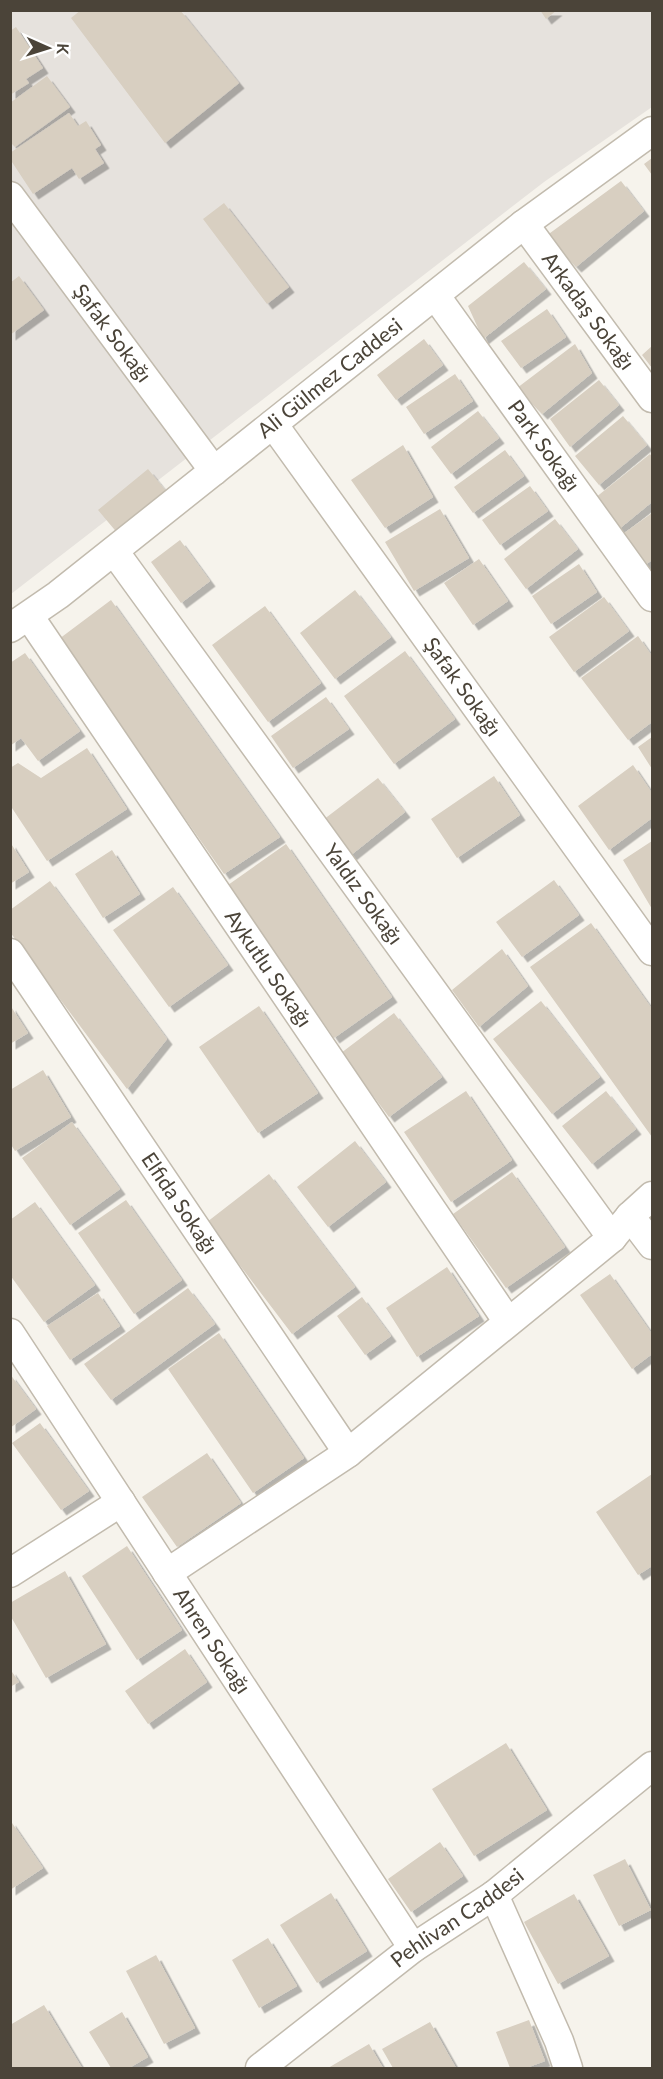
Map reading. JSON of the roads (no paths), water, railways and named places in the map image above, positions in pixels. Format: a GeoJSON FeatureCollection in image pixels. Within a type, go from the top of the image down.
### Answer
{"type":"FeatureCollection","features":[{"type":"Feature","properties":{"kind":"street","name":"Ali Gülmez Caddesi"},"geometry":{"type":"LineString","coordinates":[[20,622],[114,551],[524,224],[652,131]]}},
{"type":"Feature","properties":{"kind":"street","name":"Şafak Sokağı"},"geometry":{"type":"LineString","coordinates":[[10,196],[214,471]]}},
{"type":"Feature","properties":{"kind":"street","name":"Arkadaş Sokağı"},"geometry":{"type":"LineString","coordinates":[[524,224],[652,398]]}},
{"type":"Feature","properties":{"kind":"street","name":"Park Sokağı"},"geometry":{"type":"LineString","coordinates":[[435,295],[652,597]]}},
{"type":"Feature","properties":{"kind":"street","name":"Şafak Sokağı"},"geometry":{"type":"LineString","coordinates":[[273,424],[652,951]]}},
{"type":"Feature","properties":{"kind":"street","name":"Yaldız Sokağı"},"geometry":{"type":"LineString","coordinates":[[114,551],[612,1239]]}},
{"type":"Feature","properties":{"kind":"street","name":"Aykutlu Sokağı"},"geometry":{"type":"LineString","coordinates":[[20,622],[508,1322]]}},
{"type":"Feature","properties":{"kind":"street","name":"Elfida Sokağı"},"geometry":{"type":"LineString","coordinates":[[10,953],[348,1453]]}},
{"type":"Feature","properties":{"kind":"street"},"geometry":{"type":"LineString","coordinates":[[167,1573],[348,1453],[612,1239],[630,1216],[652,1196]]}},
{"type":"Feature","properties":{"kind":"street"},"geometry":{"type":"LineString","coordinates":[[630,1216],[652,1245]]}},
{"type":"Feature","properties":{"kind":"street","name":"Ahren Sokağı"},"geometry":{"type":"LineString","coordinates":[[10,1333],[413,1948]]}},
{"type":"Feature","properties":{"kind":"street"},"geometry":{"type":"LineString","coordinates":[[10,1574],[121,1502]]}},
{"type":"Feature","properties":{"kind":"street","name":"Pehlivan Caddesi"},"geometry":{"type":"LineString","coordinates":[[260,2068],[413,1948],[494,1895],[652,1766]]}},
{"type":"Feature","properties":{"kind":"street"},"geometry":{"type":"LineString","coordinates":[[494,1895],[559,2042],[568,2068]]}}]}
